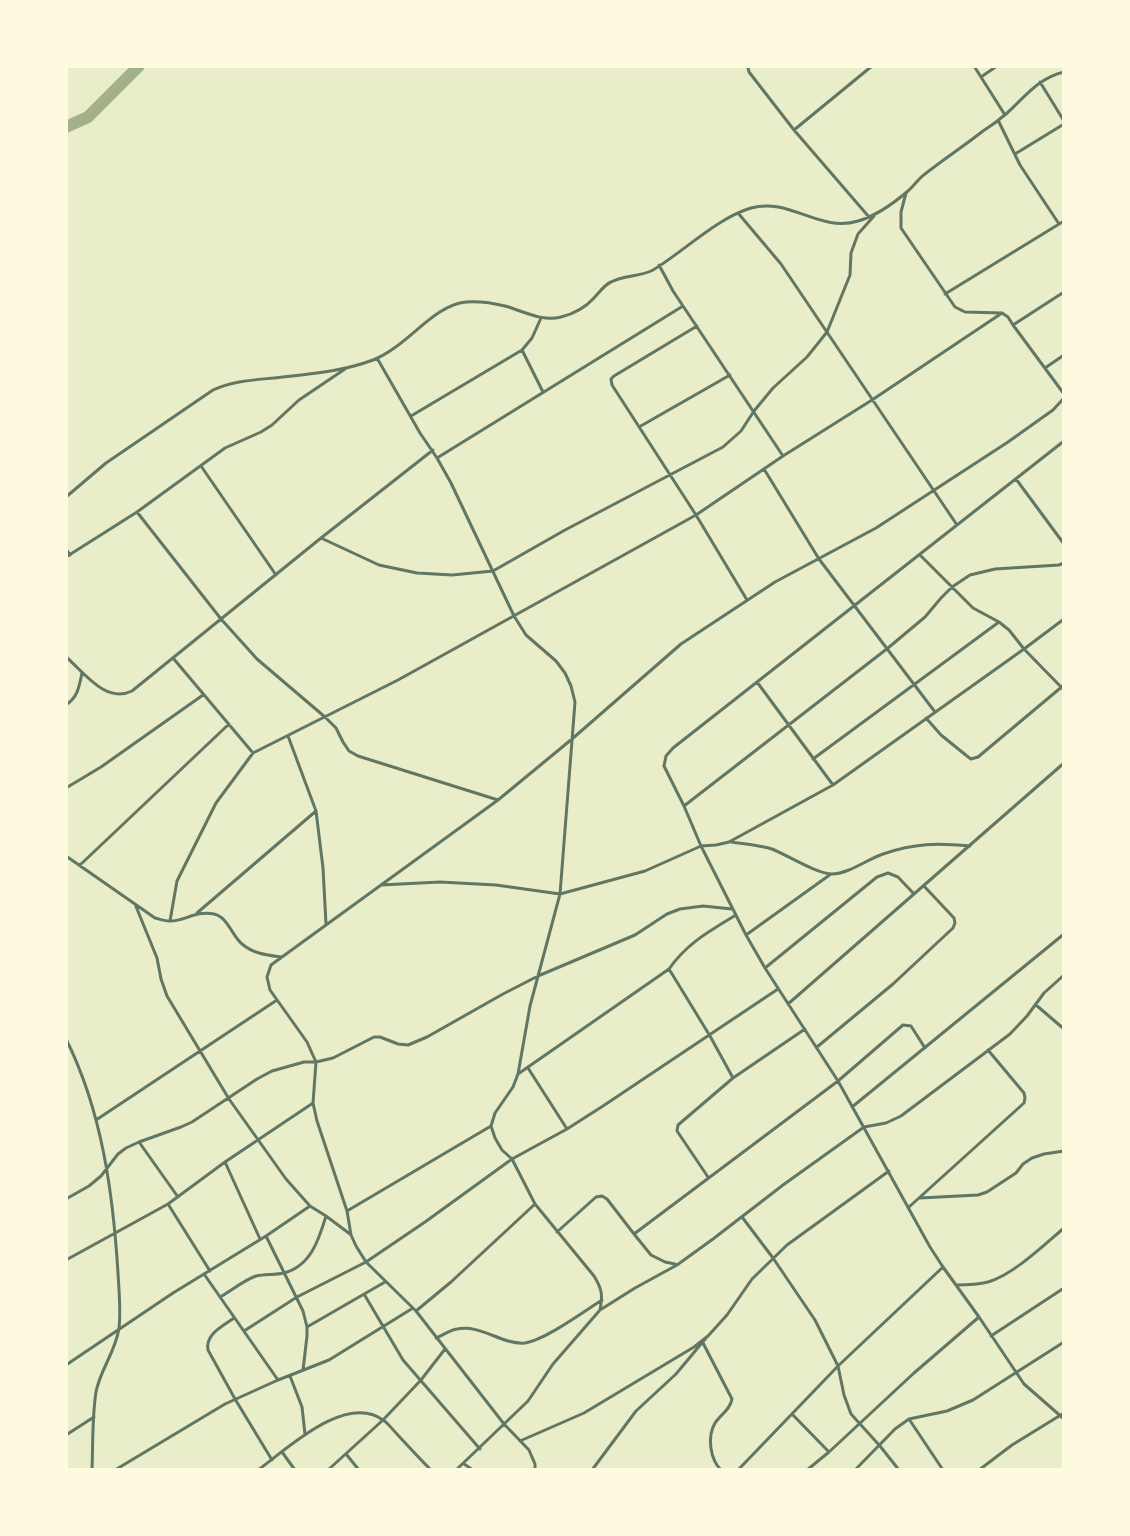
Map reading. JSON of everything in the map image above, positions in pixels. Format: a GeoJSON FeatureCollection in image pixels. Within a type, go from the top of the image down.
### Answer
{"type":"FeatureCollection","features":[{"type":"Feature","properties":{"kind":"street"},"geometry":{"type":"LineString","coordinates":[[751,66],[748,68],[749,72],[794,130],[869,217]]}},
{"type":"Feature","properties":{"kind":"street"},"geometry":{"type":"LineString","coordinates":[[794,130],[872,66]]}},
{"type":"Feature","properties":{"kind":"street"},"geometry":{"type":"LineString","coordinates":[[974,66],[1005,115]]}},
{"type":"Feature","properties":{"kind":"street"},"geometry":{"type":"LineString","coordinates":[[981,77],[997,66]]}},
{"type":"Feature","properties":{"kind":"street"},"geometry":{"type":"LineString","coordinates":[[321,537],[379,565],[417,573],[452,575],[493,572],[565,530],[723,447],[741,431],[772,388],[807,357],[827,332],[850,275],[851,253],[858,234],[878,213],[906,193],[924,175],[1005,115],[1040,82],[1064,72]]}},
{"type":"Feature","properties":{"kind":"street"},"geometry":{"type":"LineString","coordinates":[[1015,154],[1064,122],[1040,82]]}},
{"type":"Feature","properties":{"kind":"street"},"geometry":{"type":"LineString","coordinates":[[998,120],[1020,165],[1059,224]]}},
{"type":"Feature","properties":{"kind":"street"},"geometry":{"type":"LineString","coordinates":[[906,193],[901,212],[901,228],[955,307],[965,312],[1002,313],[1008,317],[1064,394]]}},
{"type":"Feature","properties":{"kind":"street"},"geometry":{"type":"LineString","coordinates":[[66,497],[106,463],[213,390],[241,381],[346,369],[377,358],[392,351],[442,310],[454,304],[484,302],[502,305],[541,318],[562,317],[583,308],[612,281],[650,271],[738,213],[752,208],[784,207],[834,224],[857,222],[878,213]]}},
{"type":"Feature","properties":{"kind":"street"},"geometry":{"type":"LineString","coordinates":[[738,213],[781,264],[957,525]]}},
{"type":"Feature","properties":{"kind":"street"},"geometry":{"type":"LineString","coordinates":[[945,294],[1064,221]]}},
{"type":"Feature","properties":{"kind":"street"},"geometry":{"type":"LineString","coordinates":[[659,265],[673,291],[783,456]]}},
{"type":"Feature","properties":{"kind":"street"},"geometry":{"type":"LineString","coordinates":[[1013,325],[1064,292]]}},
{"type":"Feature","properties":{"kind":"street"},"geometry":{"type":"LineString","coordinates":[[437,458],[683,306]]}},
{"type":"Feature","properties":{"kind":"street"},"geometry":{"type":"LineString","coordinates":[[170,921],[177,881],[201,831],[216,803],[253,753],[398,680],[696,515],[1002,313]]}},
{"type":"Feature","properties":{"kind":"street"},"geometry":{"type":"LineString","coordinates":[[411,416],[522,350],[532,338],[541,318]]}},
{"type":"Feature","properties":{"kind":"street"},"geometry":{"type":"LineString","coordinates":[[697,326],[614,375],[611,380],[747,600]]}},
{"type":"Feature","properties":{"kind":"street"},"geometry":{"type":"LineString","coordinates":[[522,350],[543,392]]}},
{"type":"Feature","properties":{"kind":"street"},"geometry":{"type":"LineString","coordinates":[[1045,368],[1064,355]]}},
{"type":"Feature","properties":{"kind":"street"},"geometry":{"type":"LineString","coordinates":[[377,358],[452,483],[514,616],[526,635],[565,673],[575,702],[560,894],[530,1006],[518,1074],[513,1087],[495,1113],[491,1126],[495,1138],[502,1150],[512,1159],[535,1204],[601,1287],[600,1310]]}},
{"type":"Feature","properties":{"kind":"street"},"geometry":{"type":"LineString","coordinates":[[66,549],[68,556],[137,512],[225,448],[272,425],[299,400],[346,369]]}},
{"type":"Feature","properties":{"kind":"street"},"geometry":{"type":"LineString","coordinates":[[639,427],[730,375]]}},
{"type":"Feature","properties":{"kind":"street"},"geometry":{"type":"LineString","coordinates":[[535,1470],[529,1450],[504,1424],[415,1310],[366,1262],[351,1235],[346,1211],[313,1103],[316,1062],[307,1042],[270,990],[267,976],[271,965],[498,800],[681,644],[775,582],[876,528],[1008,442],[1053,410],[1064,399]]}},
{"type":"Feature","properties":{"kind":"street"},"geometry":{"type":"LineString","coordinates":[[977,1470],[1012,1445],[1063,1416],[1023,1384],[930,1247],[838,1081],[746,935],[664,766],[666,756],[673,748],[1064,441]]}},
{"type":"Feature","properties":{"kind":"street"},"geometry":{"type":"LineString","coordinates":[[66,657],[97,686],[109,692],[125,694],[132,692],[321,537],[433,450]]}},
{"type":"Feature","properties":{"kind":"street"},"geometry":{"type":"LineString","coordinates":[[201,466],[276,575]]}},
{"type":"Feature","properties":{"kind":"street"},"geometry":{"type":"LineString","coordinates":[[764,469],[819,559],[935,712]]}},
{"type":"Feature","properties":{"kind":"street"},"geometry":{"type":"LineString","coordinates":[[1016,479],[1064,544]]}},
{"type":"Feature","properties":{"kind":"street"},"geometry":{"type":"LineString","coordinates":[[137,512],[221,619],[257,659],[336,728],[349,751],[358,756],[498,800]]}},
{"type":"Feature","properties":{"kind":"street"},"geometry":{"type":"LineString","coordinates":[[920,555],[973,608],[999,622],[1008,630],[1063,688],[978,757],[971,759],[941,735],[926,718]]}},
{"type":"Feature","properties":{"kind":"street"},"geometry":{"type":"LineString","coordinates":[[684,806],[888,648],[925,617],[952,587],[970,575],[995,569],[1064,563]]}},
{"type":"Feature","properties":{"kind":"street"},"geometry":{"type":"LineString","coordinates":[[380,885],[441,882],[496,885],[560,894],[645,871],[701,846],[729,842],[833,785],[1064,619]]}},
{"type":"Feature","properties":{"kind":"street"},"geometry":{"type":"LineString","coordinates":[[813,759],[999,622]]}},
{"type":"Feature","properties":{"kind":"street"},"geometry":{"type":"LineString","coordinates":[[173,658],[253,753]]}},
{"type":"Feature","properties":{"kind":"street"},"geometry":{"type":"LineString","coordinates":[[66,705],[78,692],[82,673]]}},
{"type":"Feature","properties":{"kind":"street"},"geometry":{"type":"LineString","coordinates":[[757,682],[833,785]]}},
{"type":"Feature","properties":{"kind":"street"},"geometry":{"type":"LineString","coordinates":[[66,788],[101,767],[203,695]]}},
{"type":"Feature","properties":{"kind":"street"},"geometry":{"type":"LineString","coordinates":[[80,865],[229,724]]}},
{"type":"Feature","properties":{"kind":"street"},"geometry":{"type":"LineString","coordinates":[[288,736],[316,811],[323,868],[326,925]]}},
{"type":"Feature","properties":{"kind":"street"},"geometry":{"type":"LineString","coordinates":[[788,1004],[1064,763]]}},
{"type":"Feature","properties":{"kind":"street"},"geometry":{"type":"LineString","coordinates":[[66,856],[155,918],[170,921],[197,913],[316,811]]}},
{"type":"Feature","properties":{"kind":"street"},"geometry":{"type":"LineString","coordinates":[[729,842],[772,849],[821,872],[831,874],[843,872],[911,845],[939,843],[970,846]]}},
{"type":"Feature","properties":{"kind":"street"},"geometry":{"type":"LineString","coordinates":[[765,968],[877,877],[888,873],[898,877],[914,894]]}},
{"type":"Feature","properties":{"kind":"street"},"geometry":{"type":"LineString","coordinates":[[746,935],[831,874]]}},
{"type":"Feature","properties":{"kind":"street"},"geometry":{"type":"LineString","coordinates":[[817,1047],[892,984],[953,928],[954,918],[924,886]]}},
{"type":"Feature","properties":{"kind":"street"},"geometry":{"type":"LineString","coordinates":[[135,904],[158,958],[166,996],[229,1099],[286,1179],[310,1206],[351,1235]]}},
{"type":"Feature","properties":{"kind":"street"},"geometry":{"type":"LineString","coordinates":[[66,1199],[89,1186],[126,1148],[181,1127],[272,1071],[304,1062],[333,1058],[374,1037],[408,1045],[427,1037],[538,976],[635,935],[667,914],[680,909],[703,906],[732,909]]}},
{"type":"Feature","properties":{"kind":"street"},"geometry":{"type":"LineString","coordinates":[[197,913],[216,914],[225,921],[241,943],[257,953],[281,957]]}},
{"type":"Feature","properties":{"kind":"street"},"geometry":{"type":"LineString","coordinates":[[518,1074],[669,969],[678,955],[693,941],[736,915]]}},
{"type":"Feature","properties":{"kind":"street"},"geometry":{"type":"LineString","coordinates":[[852,1107],[1064,934]]}},
{"type":"Feature","properties":{"kind":"street"},"geometry":{"type":"LineString","coordinates":[[669,969],[733,1078]]}},
{"type":"Feature","properties":{"kind":"street"},"geometry":{"type":"LineString","coordinates":[[456,1470],[528,1401],[553,1364],[600,1310],[677,1265],[864,1127],[886,1123],[901,1116],[1010,1034],[1044,993],[1064,975]]}},
{"type":"Feature","properties":{"kind":"street"},"geometry":{"type":"LineString","coordinates":[[244,1331],[297,1298],[366,1262],[512,1159],[567,1129],[778,989]]}},
{"type":"Feature","properties":{"kind":"street"},"geometry":{"type":"LineString","coordinates":[[96,1120],[277,1000]]}},
{"type":"Feature","properties":{"kind":"street"},"geometry":{"type":"LineString","coordinates":[[1036,1005],[1064,1029]]}},
{"type":"Feature","properties":{"kind":"street"},"geometry":{"type":"LineString","coordinates":[[634,1234],[838,1081],[903,1025],[911,1026],[925,1048]]}},
{"type":"Feature","properties":{"kind":"street"},"geometry":{"type":"LineString","coordinates":[[708,1177],[676,1128],[733,1078],[805,1029]]}},
{"type":"Feature","properties":{"kind":"street"},"geometry":{"type":"LineString","coordinates":[[66,1039],[80,1068],[96,1120],[107,1170],[116,1233],[120,1298],[119,1330],[96,1392],[92,1470]]}},
{"type":"Feature","properties":{"kind":"street"},"geometry":{"type":"LineString","coordinates":[[909,1207],[1024,1103],[1024,1093],[988,1050]]}},
{"type":"Feature","properties":{"kind":"street"},"geometry":{"type":"LineString","coordinates":[[528,1068],[567,1129]]}},
{"type":"Feature","properties":{"kind":"street"},"geometry":{"type":"LineString","coordinates":[[66,1260],[168,1204],[225,1162],[313,1103]]}},
{"type":"Feature","properties":{"kind":"street"},"geometry":{"type":"LineString","coordinates":[[346,1211],[491,1126]]}},
{"type":"Feature","properties":{"kind":"street"},"geometry":{"type":"LineString","coordinates":[[139,1142],[178,1197]]}},
{"type":"Feature","properties":{"kind":"street"},"geometry":{"type":"LineString","coordinates":[[919,1198],[978,1195],[987,1192],[1016,1173],[1032,1158],[1064,1151]]}},
{"type":"Feature","properties":{"kind":"street"},"geometry":{"type":"LineString","coordinates":[[225,1162],[260,1239]]}},
{"type":"Feature","properties":{"kind":"street"},"geometry":{"type":"LineString","coordinates":[[520,1441],[584,1413],[694,1347],[708,1336],[727,1315],[752,1279],[772,1258],[889,1172]]}},
{"type":"Feature","properties":{"kind":"street"},"geometry":{"type":"LineString","coordinates":[[557,1232],[596,1197],[602,1196],[607,1199],[651,1255],[677,1265]]}},
{"type":"Feature","properties":{"kind":"street"},"geometry":{"type":"LineString","coordinates":[[168,1204],[210,1271]]}},
{"type":"Feature","properties":{"kind":"street"},"geometry":{"type":"LineString","coordinates":[[115,1470],[235,1399],[336,1356],[415,1310],[451,1282],[535,1204]]}},
{"type":"Feature","properties":{"kind":"street"},"geometry":{"type":"LineString","coordinates":[[66,1365],[156,1304],[310,1206]]}},
{"type":"Feature","properties":{"kind":"street"},"geometry":{"type":"LineString","coordinates":[[220,1297],[255,1277],[284,1272],[300,1264],[314,1250],[326,1216]]}},
{"type":"Feature","properties":{"kind":"street"},"geometry":{"type":"LineString","coordinates":[[742,1217],[814,1320],[838,1365],[847,1406],[851,1414],[898,1470]]}},
{"type":"Feature","properties":{"kind":"street"},"geometry":{"type":"LineString","coordinates":[[956,1285],[990,1282],[1008,1273],[1064,1228]]}},
{"type":"Feature","properties":{"kind":"street"},"geometry":{"type":"LineString","coordinates":[[266,1236],[303,1311],[307,1327],[303,1370]]}},
{"type":"Feature","properties":{"kind":"street"},"geometry":{"type":"LineString","coordinates":[[738,1470],[838,1365],[943,1267]]}},
{"type":"Feature","properties":{"kind":"street"},"geometry":{"type":"LineString","coordinates":[[204,1274],[278,1380]]}},
{"type":"Feature","properties":{"kind":"street"},"geometry":{"type":"LineString","coordinates":[[307,1327],[385,1282]]}},
{"type":"Feature","properties":{"kind":"street"},"geometry":{"type":"LineString","coordinates":[[992,1336],[1064,1288]]}},
{"type":"Feature","properties":{"kind":"street"},"geometry":{"type":"LineString","coordinates":[[364,1294],[403,1360],[480,1449]]}},
{"type":"Feature","properties":{"kind":"street"},"geometry":{"type":"LineString","coordinates":[[436,1338],[457,1329],[471,1328],[511,1342],[525,1343],[541,1338],[602,1300]]}},
{"type":"Feature","properties":{"kind":"street"},"geometry":{"type":"LineString","coordinates":[[807,1470],[979,1317]]}},
{"type":"Feature","properties":{"kind":"street"},"geometry":{"type":"LineString","coordinates":[[234,1318],[210,1337],[207,1344],[208,1350],[272,1460]]}},
{"type":"Feature","properties":{"kind":"street"},"geometry":{"type":"LineString","coordinates":[[592,1470],[636,1411],[676,1374],[708,1336]]}},
{"type":"Feature","properties":{"kind":"street"},"geometry":{"type":"LineString","coordinates":[[855,1470],[909,1419],[947,1412],[960,1407],[1064,1342]]}},
{"type":"Feature","properties":{"kind":"street"},"geometry":{"type":"LineString","coordinates":[[704,1343],[732,1399],[731,1406],[715,1424],[711,1434],[713,1457],[721,1470]]}},
{"type":"Feature","properties":{"kind":"street"},"geometry":{"type":"LineString","coordinates":[[328,1470],[383,1420],[421,1380],[445,1349]]}},
{"type":"Feature","properties":{"kind":"street"},"geometry":{"type":"LineString","coordinates":[[290,1376],[302,1407],[305,1434]]}},
{"type":"Feature","properties":{"kind":"street"},"geometry":{"type":"LineString","coordinates":[[258,1470],[320,1425],[350,1414],[363,1413],[383,1420],[431,1470]]}},
{"type":"Feature","properties":{"kind":"street"},"geometry":{"type":"LineString","coordinates":[[792,1414],[829,1452]]}},
{"type":"Feature","properties":{"kind":"street"},"geometry":{"type":"LineString","coordinates":[[66,1435],[94,1417]]}},
{"type":"Feature","properties":{"kind":"street"},"geometry":{"type":"LineString","coordinates":[[909,1419],[943,1470]]}},
{"type":"Feature","properties":{"kind":"street"},"geometry":{"type":"LineString","coordinates":[[282,1452],[295,1470]]}},
{"type":"Feature","properties":{"kind":"street"},"geometry":{"type":"LineString","coordinates":[[346,1454],[359,1470]]}},
{"type":"Feature","properties":{"kind":"street"},"geometry":{"type":"LineString","coordinates":[[125,1464],[128,1470]]}},
{"type":"Feature","properties":{"kind":"street"},"geometry":{"type":"LineString","coordinates":[[464,1464],[473,1470]]}},
{"type":"Feature","properties":{"kind":"waterway"},"geometry":{"type":"LineString","coordinates":[[66,127],[88,117],[139,66]]}}]}
